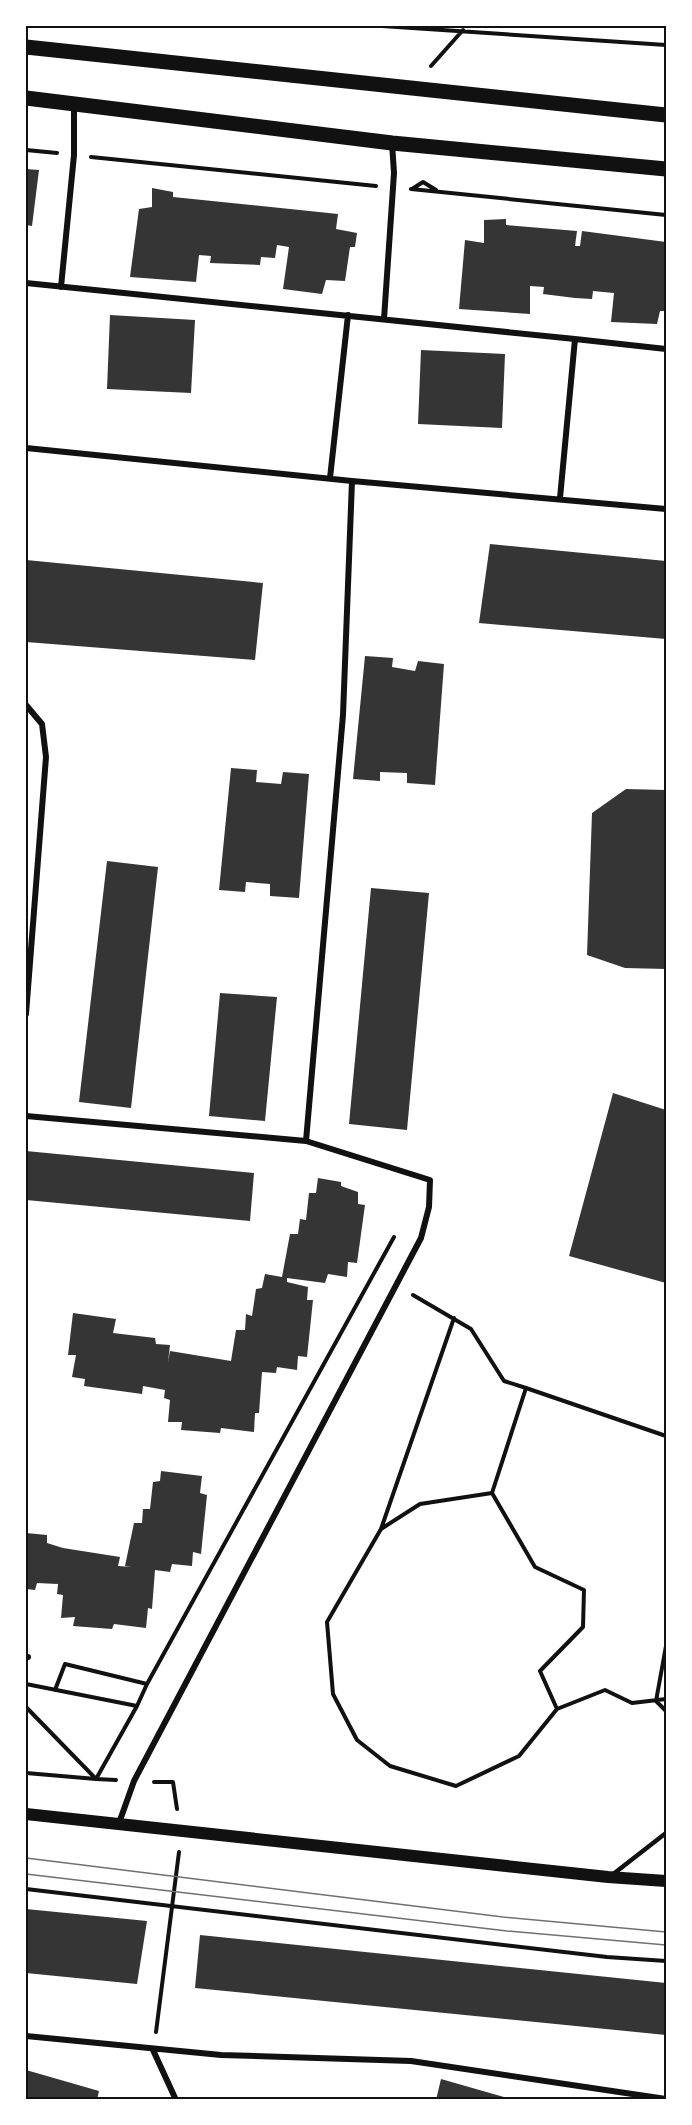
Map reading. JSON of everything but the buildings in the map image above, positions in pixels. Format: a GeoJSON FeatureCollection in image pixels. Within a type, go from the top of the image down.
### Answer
{"type":"FeatureCollection","features":[{"type":"Feature","properties":{"kind":"main road"},"geometry":{"type":"LineString","coordinates":[[26,47],[666,115]]}},
{"type":"Feature","properties":{"kind":"main road"},"geometry":{"type":"LineString","coordinates":[[26,98],[392,143],[666,169]]}},
{"type":"Feature","properties":{"kind":"main road"},"geometry":{"type":"LineString","coordinates":[[26,1814],[608,1877],[666,1881]]}},
{"type":"Feature","properties":{"kind":"street"},"geometry":{"type":"LineString","coordinates":[[61,287],[74,155],[74,105]]}},
{"type":"Feature","properties":{"kind":"street"},"geometry":{"type":"LineString","coordinates":[[384,319],[394,188],[392,143]]}},
{"type":"Feature","properties":{"kind":"street"},"geometry":{"type":"LineString","coordinates":[[26,283],[666,349]]}},
{"type":"Feature","properties":{"kind":"street"},"geometry":{"type":"LineString","coordinates":[[330,478],[348,315]]}},
{"type":"Feature","properties":{"kind":"street"},"geometry":{"type":"LineString","coordinates":[[560,498],[575,339]]}},
{"type":"Feature","properties":{"kind":"street"},"geometry":{"type":"LineString","coordinates":[[26,448],[352,481],[666,509]]}},
{"type":"Feature","properties":{"kind":"street"},"geometry":{"type":"LineString","coordinates":[[306,1141],[343,715],[352,481]]}},
{"type":"Feature","properties":{"kind":"street"},"geometry":{"type":"LineString","coordinates":[[26,705],[42,724],[46,757],[26,1014]]}},
{"type":"Feature","properties":{"kind":"street"},"geometry":{"type":"LineString","coordinates":[[26,1116],[306,1141],[430,1180],[429,1207],[421,1238],[134,1781],[119,1823]]}},
{"type":"Feature","properties":{"kind":"street"},"geometry":{"type":"LineString","coordinates":[[26,2036],[153,2050],[411,2061],[666,2099]]}},
{"type":"Feature","properties":{"kind":"street"},"geometry":{"type":"LineString","coordinates":[[153,2050],[176,2100]]}},
{"type":"Feature","properties":{"kind":"lane"},"geometry":{"type":"LineString","coordinates":[[608,1877],[666,1833]]}},
{"type":"Feature","properties":{"kind":"path"},"geometry":{"type":"LineString","coordinates":[[382,26],[463,29],[666,45]]}},
{"type":"Feature","properties":{"kind":"path"},"geometry":{"type":"LineString","coordinates":[[431,66],[463,29]]}},
{"type":"Feature","properties":{"kind":"path"},"geometry":{"type":"LineString","coordinates":[[26,150],[666,215]]}},
{"type":"Feature","properties":{"kind":"path"},"geometry":{"type":"LineString","coordinates":[[411,189],[423,182],[437,191]]}},
{"type":"Feature","properties":{"kind":"path"},"geometry":{"type":"LineString","coordinates":[[137,1706],[147,1684],[394,1237]]}},
{"type":"Feature","properties":{"kind":"path"},"geometry":{"type":"LineString","coordinates":[[375,1272],[471,1329],[504,1381],[666,1436]]}},
{"type":"Feature","properties":{"kind":"path"},"geometry":{"type":"LineString","coordinates":[[454,1318],[381,1529],[327,1622],[333,1694],[357,1740],[390,1766],[456,1786],[519,1756],[557,1709],[605,1690],[632,1703],[666,1699]]}},
{"type":"Feature","properties":{"kind":"path"},"geometry":{"type":"LineString","coordinates":[[526,1388],[492,1493],[535,1567],[584,1590],[584,1627],[540,1671],[557,1709]]}},
{"type":"Feature","properties":{"kind":"path"},"geometry":{"type":"LineString","coordinates":[[381,1529],[420,1504],[492,1493]]}},
{"type":"Feature","properties":{"kind":"path"},"geometry":{"type":"LineString","coordinates":[[666,1538],[666,1546]]}},
{"type":"Feature","properties":{"kind":"path"},"geometry":{"type":"LineString","coordinates":[[656,1701],[666,1646]]}},
{"type":"Feature","properties":{"kind":"path"},"geometry":{"type":"LineString","coordinates":[[55,1690],[65,1664],[147,1684]]}},
{"type":"Feature","properties":{"kind":"path"},"geometry":{"type":"LineString","coordinates":[[656,1701],[666,1711]]}},
{"type":"Feature","properties":{"kind":"path"},"geometry":{"type":"LineString","coordinates":[[26,1707],[96,1779],[26,1773]]}},
{"type":"Feature","properties":{"kind":"path"},"geometry":{"type":"LineString","coordinates":[[26,1889],[607,1957],[666,1961]]}},
{"type":"Feature","properties":{"kind":"tram line"},"geometry":{"type":"LineString","coordinates":[[26,1858],[503,1917],[666,1932]]}},
{"type":"Feature","properties":{"kind":"tram line"},"geometry":{"type":"LineString","coordinates":[[26,1874],[507,1931],[666,1945]]}}]}
